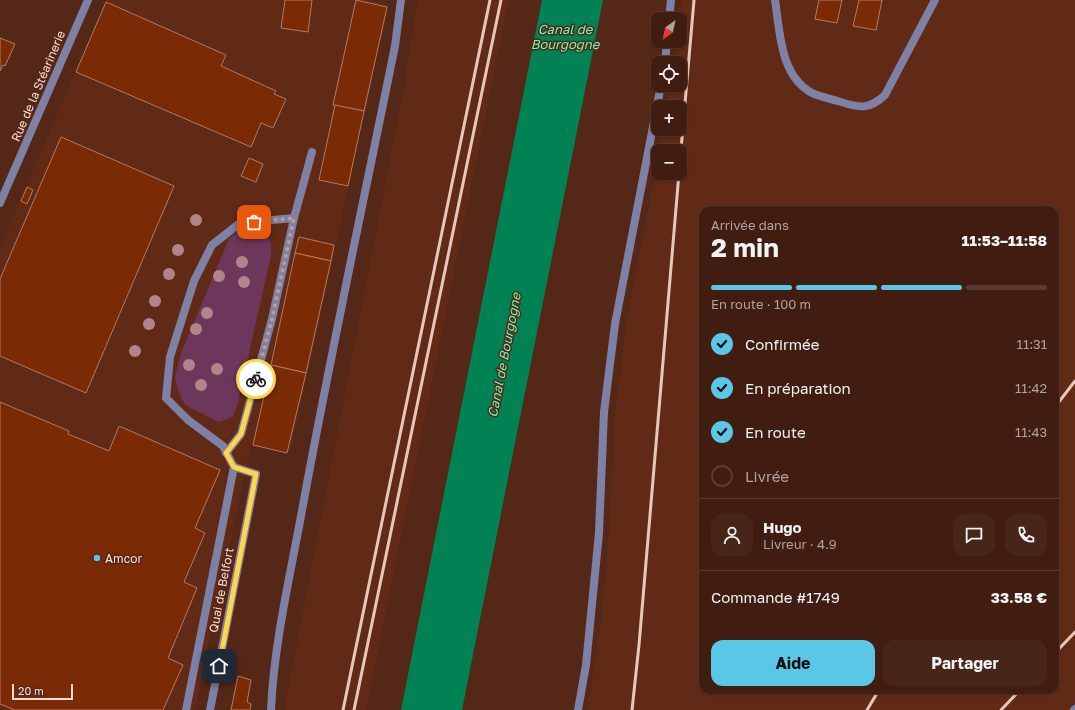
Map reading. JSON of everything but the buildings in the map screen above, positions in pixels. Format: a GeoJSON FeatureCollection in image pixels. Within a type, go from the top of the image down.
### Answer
{"type":"FeatureCollection","features":[{"type":"Feature","properties":{"kind":"street","name":"Rue de la Stéarinerie"},"geometry":{"type":"LineString","coordinates":[[0,203],[88,0]]}},
{"type":"Feature","properties":{"kind":"street"},"geometry":{"type":"LineString","coordinates":[[271,710],[272,685],[282,619],[316,430],[395,46],[401,0]]}},
{"type":"Feature","properties":{"kind":"street"},"geometry":{"type":"LineString","coordinates":[[670,12],[671,0]]}},
{"type":"Feature","properties":{"kind":"street"},"geometry":{"type":"LineString","coordinates":[[775,0],[786,62],[792,76],[804,88],[818,96],[861,107],[872,105],[885,95],[935,0]]}},
{"type":"Feature","properties":{"kind":"street"},"geometry":{"type":"LineString","coordinates":[[578,710],[588,649],[599,533],[604,412],[615,324],[660,92]]}},
{"type":"Feature","properties":{"kind":"street"},"geometry":{"type":"LineString","coordinates":[[226,453],[241,434],[272,319],[294,218],[312,152]]}},
{"type":"Feature","properties":{"kind":"street"},"geometry":{"type":"LineString","coordinates":[[186,710],[234,467],[223,446],[188,420],[166,398],[170,358],[194,281],[212,246],[240,223],[294,218]]}},
{"type":"Feature","properties":{"kind":"street","name":"Quai de Belfort"},"geometry":{"type":"LineString","coordinates":[[210,710],[256,474],[234,467]]}},
{"type":"Feature","properties":{"kind":"shaded area"},"geometry":{"type":"Polygon","coordinates":[[[106,0],[368,0],[389,4],[290,453],[251,444],[195,710],[0,710],[0,247],[106,0]]]}},
{"type":"Feature","properties":{"kind":"shaded area"},"geometry":{"type":"Polygon","coordinates":[[[418,0],[509,0],[366,710],[284,710],[401,103],[418,0]]]}},
{"type":"Feature","properties":{"kind":"shaded area"},"geometry":{"type":"Polygon","coordinates":[[[681,0],[1075,0],[1075,710],[587,710],[600,630],[610,518],[614,421],[627,318],[654,180],[687,180],[687,144],[660,144],[662,136],[687,136],[687,100],[668,100],[670,92],[687,92],[687,56],[676,56],[677,48],[687,48],[687,12],[681,12],[681,0]]]}},
{"type":"Feature","properties":{"kind":"shaded area"},"geometry":{"type":"Polygon","coordinates":[[[253,225],[268,237],[271,245],[271,255],[237,407],[233,416],[219,422],[185,405],[178,391],[175,377],[181,353],[229,239],[244,226],[253,225]]]}},
{"type":"Feature","properties":{"kind":"water","name":"Canal de Bourgogne"},"geometry":{"type":"Polygon","coordinates":[[[542,0],[603,0],[462,710],[401,710],[542,0]]]}},
{"type":"Feature","properties":{"kind":"railway"},"geometry":{"type":"LineString","coordinates":[[343,710],[490,0]]}},
{"type":"Feature","properties":{"kind":"railway"},"geometry":{"type":"LineString","coordinates":[[354,710],[501,0]]}},
{"type":"Feature","properties":{"kind":"railway"},"geometry":{"type":"LineString","coordinates":[[681,144],[694,0]]}},
{"type":"Feature","properties":{"kind":"railway"},"geometry":{"type":"LineString","coordinates":[[632,710],[639,645],[678,180]]}},
{"type":"Feature","properties":{"kind":"railway"},"geometry":{"type":"LineString","coordinates":[[1059,402],[1075,381]]}},
{"type":"Feature","properties":{"kind":"railway"},"geometry":{"type":"LineString","coordinates":[[1059,649],[1075,632]]}},
{"type":"Feature","properties":{"kind":"railway"},"geometry":{"type":"LineString","coordinates":[[867,710],[877,694]]}},
{"type":"Feature","properties":{"kind":"railway"},"geometry":{"type":"LineString","coordinates":[[1001,710],[1016,694]]}},
{"type":"Feature","properties":{"kind":"way so far"},"geometry":{"type":"LineString","coordinates":[[254,222],[294,218],[272,319],[256,379]]}},
{"type":"Feature","properties":{"kind":"place","name":"Amcor"},"geometry":{"type":"Point","coordinates":[97,558]}},
{"type":"Feature","properties":{"kind":"route"},"geometry":{"type":"LineString","coordinates":[[219,666],[256,474],[234,467],[226,453],[241,434],[256,379]]}}]}
